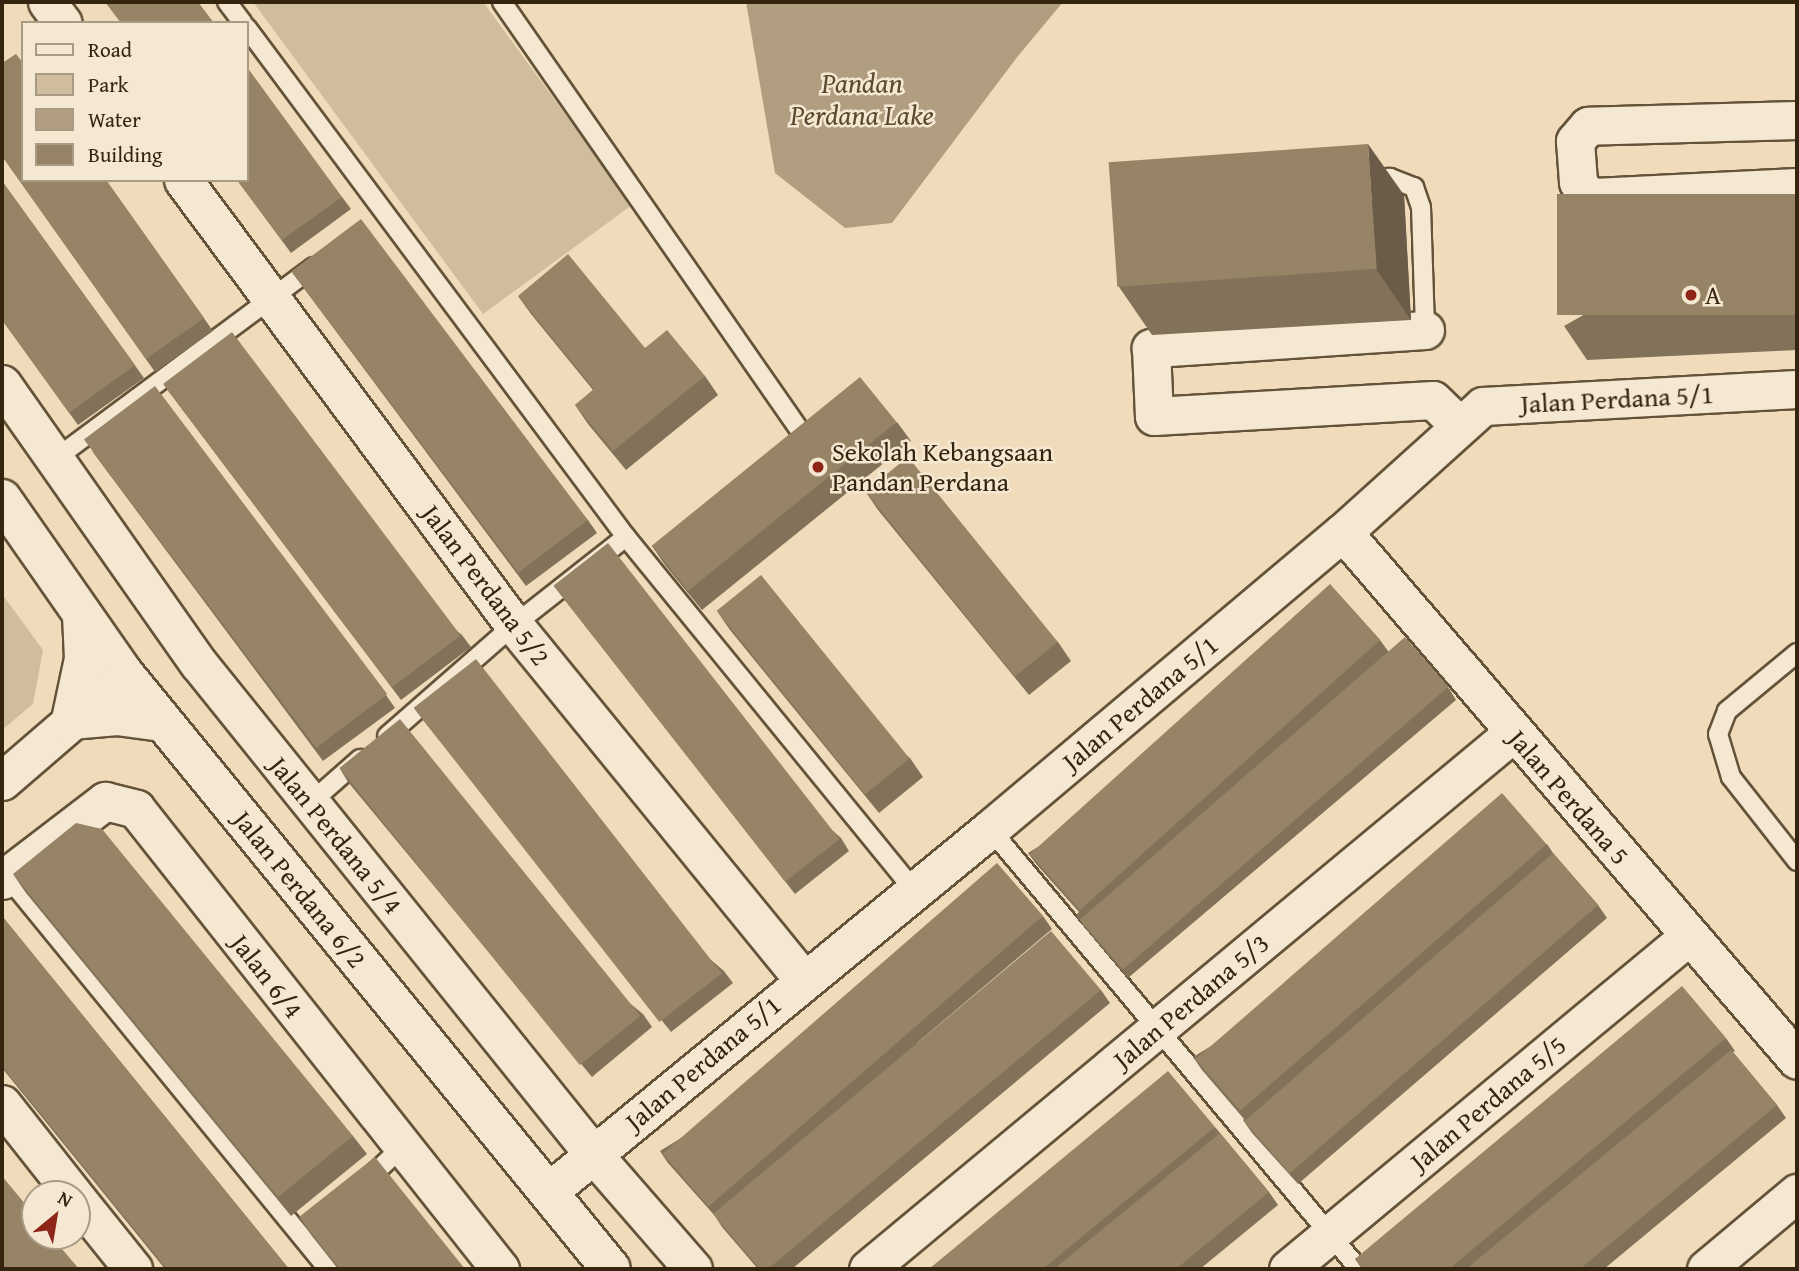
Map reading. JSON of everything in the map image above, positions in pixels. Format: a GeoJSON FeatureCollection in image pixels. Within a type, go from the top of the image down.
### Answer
{"type":"FeatureCollection","features":[{"type":"Feature","properties":{"kind":"street"},"geometry":{"type":"LineString","coordinates":[[47,2],[61,21]]}},
{"type":"Feature","properties":{"kind":"street"},"geometry":{"type":"LineString","coordinates":[[1797,120],[1588,126],[1575,141],[1577,182],[1584,191],[1594,197],[1797,187]]}},
{"type":"Feature","properties":{"kind":"street","name":"Jalan Perdana 5/2"},"geometry":{"type":"LineString","coordinates":[[185,182],[514,625],[803,979]]}},
{"type":"Feature","properties":{"kind":"street"},"geometry":{"type":"LineString","coordinates":[[1425,331],[1151,348],[1154,416],[1433,400],[1461,426]]}},
{"type":"Feature","properties":{"kind":"street","name":"Jalan Perdana 5/4"},"geometry":{"type":"LineString","coordinates":[[2,384],[199,664],[594,1155],[693,1269]]}},
{"type":"Feature","properties":{"kind":"street","name":"Jalan Perdana 5/1"},"geometry":{"type":"LineString","coordinates":[[548,1192],[803,979],[990,829],[1343,532],[1483,406],[1797,389]]}},
{"type":"Feature","properties":{"kind":"street"},"geometry":{"type":"LineString","coordinates":[[1406,402],[1409,427],[1431,452]]}},
{"type":"Feature","properties":{"kind":"street","name":"Jalan Perdana 6/2"},"geometry":{"type":"LineString","coordinates":[[2,499],[125,675],[162,722],[611,1269]]}},
{"type":"Feature","properties":{"kind":"street","name":"Jalan Perdana 5"},"geometry":{"type":"LineString","coordinates":[[1343,532],[1513,733],[1797,1060]]}},
{"type":"Feature","properties":{"kind":"street"},"geometry":{"type":"LineString","coordinates":[[71,720],[84,659],[82,615]]}},
{"type":"Feature","properties":{"kind":"street"},"geometry":{"type":"LineString","coordinates":[[2,781],[125,675]]}},
{"type":"Feature","properties":{"kind":"street"},"geometry":{"type":"LineString","coordinates":[[71,720],[117,716],[162,722]]}},
{"type":"Feature","properties":{"kind":"street","name":"Jalan Perdana 5/3"},"geometry":{"type":"LineString","coordinates":[[868,1269],[1513,733]]}},
{"type":"Feature","properties":{"kind":"street","name":"Jalan 6/4"},"geometry":{"type":"LineString","coordinates":[[4,878],[105,802],[135,809],[500,1269]]}},
{"type":"Feature","properties":{"kind":"street","name":"Jalan Perdana 5/5"},"geometry":{"type":"LineString","coordinates":[[1288,1269],[1689,936]]}},
{"type":"Feature","properties":{"kind":"street"},"geometry":{"type":"LineString","coordinates":[[2,1104],[62,1180]]}},
{"type":"Feature","properties":{"kind":"street"},"geometry":{"type":"LineString","coordinates":[[1706,1269],[1797,1194]]}},
{"type":"Feature","properties":{"kind":"street"},"geometry":{"type":"LineString","coordinates":[[91,1216],[133,1269]]}},
{"type":"Feature","properties":{"kind":"lane"},"geometry":{"type":"LineString","coordinates":[[227,2],[241,21]]}},
{"type":"Feature","properties":{"kind":"lane"},"geometry":{"type":"LineString","coordinates":[[502,2],[810,445]]}},
{"type":"Feature","properties":{"kind":"lane"},"geometry":{"type":"LineString","coordinates":[[248,29],[379,220],[626,537],[914,890]]}},
{"type":"Feature","properties":{"kind":"lane"},"geometry":{"type":"LineString","coordinates":[[1348,180],[1390,178],[1414,187],[1421,207],[1425,331]]}},
{"type":"Feature","properties":{"kind":"lane"},"geometry":{"type":"LineString","coordinates":[[55,459],[328,257]]}},
{"type":"Feature","properties":{"kind":"lane"},"geometry":{"type":"LineString","coordinates":[[310,803],[514,625],[626,537]]}},
{"type":"Feature","properties":{"kind":"lane"},"geometry":{"type":"LineString","coordinates":[[1797,653],[1727,711],[1718,734],[1731,777],[1797,862]]}},
{"type":"Feature","properties":{"kind":"lane"},"geometry":{"type":"LineString","coordinates":[[990,829],[1359,1269]]}},
{"type":"Feature","properties":{"kind":"lane"},"geometry":{"type":"LineString","coordinates":[[4,878],[309,1235],[328,1269]]}},
{"type":"Feature","properties":{"kind":"lane"},"geometry":{"type":"LineString","coordinates":[[353,1194],[402,1147]]}},
{"type":"Feature","properties":{"kind":"green space"},"geometry":{"type":"Polygon","coordinates":[[[253,2],[483,2],[632,205],[483,314],[253,2]]]}},
{"type":"Feature","properties":{"kind":"green space"},"geometry":{"type":"Polygon","coordinates":[[[2,594],[43,650],[33,704],[2,730],[2,594]]]}},
{"type":"Feature","properties":{"kind":"water","name":"Pandan Perdana Lake"},"geometry":{"type":"Polygon","coordinates":[[[746,2],[1063,2],[1018,56],[892,223],[845,228],[775,173],[746,2]]]}},
{"type":"Feature","properties":{"kind":"building"},"geometry":{"type":"Polygon","coordinates":[[[105,2],[198,2],[212,21],[119,21],[105,2]]]}},
{"type":"Feature","properties":{"kind":"building"},"geometry":{"type":"Polygon","coordinates":[[[16,54],[21,60],[21,182],[107,182],[204,318],[146,359],[2,156],[2,63],[16,54]]]}},
{"type":"Feature","properties":{"kind":"building"},"geometry":{"type":"Polygon","coordinates":[[[248,68],[342,197],[282,240],[238,182],[248,182],[248,68]]]}},
{"type":"Feature","properties":{"kind":"building"},"geometry":{"type":"Polygon","coordinates":[[[1368,144],[1377,269],[1117,287],[1109,162],[1368,144]]]}},
{"type":"Feature","properties":{"kind":"building"},"geometry":{"type":"Polygon","coordinates":[[[2,181],[135,365],[69,413],[2,319],[2,181]]]}},
{"type":"Feature","properties":{"kind":"building"},"geometry":{"type":"Polygon","coordinates":[[[1557,194],[1797,194],[1797,315],[1557,315],[1557,194]]]}},
{"type":"Feature","properties":{"kind":"building"},"geometry":{"type":"Polygon","coordinates":[[[361,219],[588,520],[518,572],[292,271],[361,219]]]}},
{"type":"Feature","properties":{"kind":"building"},"geometry":{"type":"Polygon","coordinates":[[[568,254],[645,348],[667,330],[705,376],[613,451],[575,405],[594,389],[518,296],[568,254]]]}},
{"type":"Feature","properties":{"kind":"building"},"geometry":{"type":"Polygon","coordinates":[[[232,332],[461,635],[392,687],[163,384],[232,332]]]}},
{"type":"Feature","properties":{"kind":"building"},"geometry":{"type":"Polygon","coordinates":[[[860,377],[897,422],[688,591],[652,546],[860,377]]]}},
{"type":"Feature","properties":{"kind":"building"},"geometry":{"type":"Polygon","coordinates":[[[155,386],[387,694],[316,748],[84,440],[155,386]]]}},
{"type":"Feature","properties":{"kind":"building"},"geometry":{"type":"Polygon","coordinates":[[[908,457],[1058,642],[1015,677],[865,492],[908,457]]]}},
{"type":"Feature","properties":{"kind":"building"},"geometry":{"type":"Polygon","coordinates":[[[608,543],[839,839],[785,882],[554,585],[608,543]]]}},
{"type":"Feature","properties":{"kind":"building"},"geometry":{"type":"Polygon","coordinates":[[[761,575],[910,758],[865,794],[717,611],[761,575]]]}},
{"type":"Feature","properties":{"kind":"building"},"geometry":{"type":"Polygon","coordinates":[[[1330,584],[1380,640],[1080,910],[1030,854],[1330,584]]]}},
{"type":"Feature","properties":{"kind":"building"},"geometry":{"type":"Polygon","coordinates":[[[1405,637],[1448,687],[1123,970],[1080,920],[1405,637]]]}},
{"type":"Feature","properties":{"kind":"building"},"geometry":{"type":"Polygon","coordinates":[[[476,659],[722,973],[659,1022],[414,708],[476,659]]]}},
{"type":"Feature","properties":{"kind":"building"},"geometry":{"type":"Polygon","coordinates":[[[400,719],[640,1016],[580,1065],[339,768],[400,719]]]}},
{"type":"Feature","properties":{"kind":"building"},"geometry":{"type":"Polygon","coordinates":[[[1502,793],[1547,844],[1240,1111],[1196,1059],[1502,793]]]}},
{"type":"Feature","properties":{"kind":"building"},"geometry":{"type":"Polygon","coordinates":[[[76,823],[102,829],[353,1136],[278,1197],[13,874],[76,823]]]}},
{"type":"Feature","properties":{"kind":"building"},"geometry":{"type":"Polygon","coordinates":[[[1553,853],[1598,905],[1290,1173],[1244,1121],[1553,853]]]}},
{"type":"Feature","properties":{"kind":"building"},"geometry":{"type":"Polygon","coordinates":[[[997,863],[1043,916],[709,1206],[663,1154],[997,863]]]}},
{"type":"Feature","properties":{"kind":"building"},"geometry":{"type":"Polygon","coordinates":[[[2,916],[289,1269],[167,1269],[2,1066],[2,916]]]}},
{"type":"Feature","properties":{"kind":"building"},"geometry":{"type":"Polygon","coordinates":[[[1051,931],[1101,990],[768,1269],[760,1269],[713,1214],[1051,931]]]}},
{"type":"Feature","properties":{"kind":"building"},"geometry":{"type":"Polygon","coordinates":[[[1682,986],[1726,1038],[1449,1269],[1364,1269],[1355,1259],[1682,986]]]}},
{"type":"Feature","properties":{"kind":"building"},"geometry":{"type":"Polygon","coordinates":[[[1731,1050],[1777,1105],[1580,1269],[1466,1269],[1731,1050]]]}},
{"type":"Feature","properties":{"kind":"building"},"geometry":{"type":"Polygon","coordinates":[[[1168,1071],[1215,1127],[1043,1269],[929,1269],[1168,1071]]]}},
{"type":"Feature","properties":{"kind":"building"},"geometry":{"type":"Polygon","coordinates":[[[1220,1133],[1269,1192],[1176,1269],[1054,1269],[1220,1133]]]}},
{"type":"Feature","properties":{"kind":"building"},"geometry":{"type":"Polygon","coordinates":[[[375,1157],[465,1269],[340,1269],[299,1217],[375,1157]]]}},
{"type":"Feature","properties":{"kind":"building"},"geometry":{"type":"Polygon","coordinates":[[[2,1176],[21,1199],[21,1250],[63,1250],[79,1269],[2,1269],[2,1176]]]}},
{"type":"Feature","properties":{"kind":"place","name":"A"},"geometry":{"type":"Point","coordinates":[1691,295]}},
{"type":"Feature","properties":{"kind":"place","name":"Sekolah Kebangsaan Pandan Perdana"},"geometry":{"type":"Point","coordinates":[818,467]}}]}
